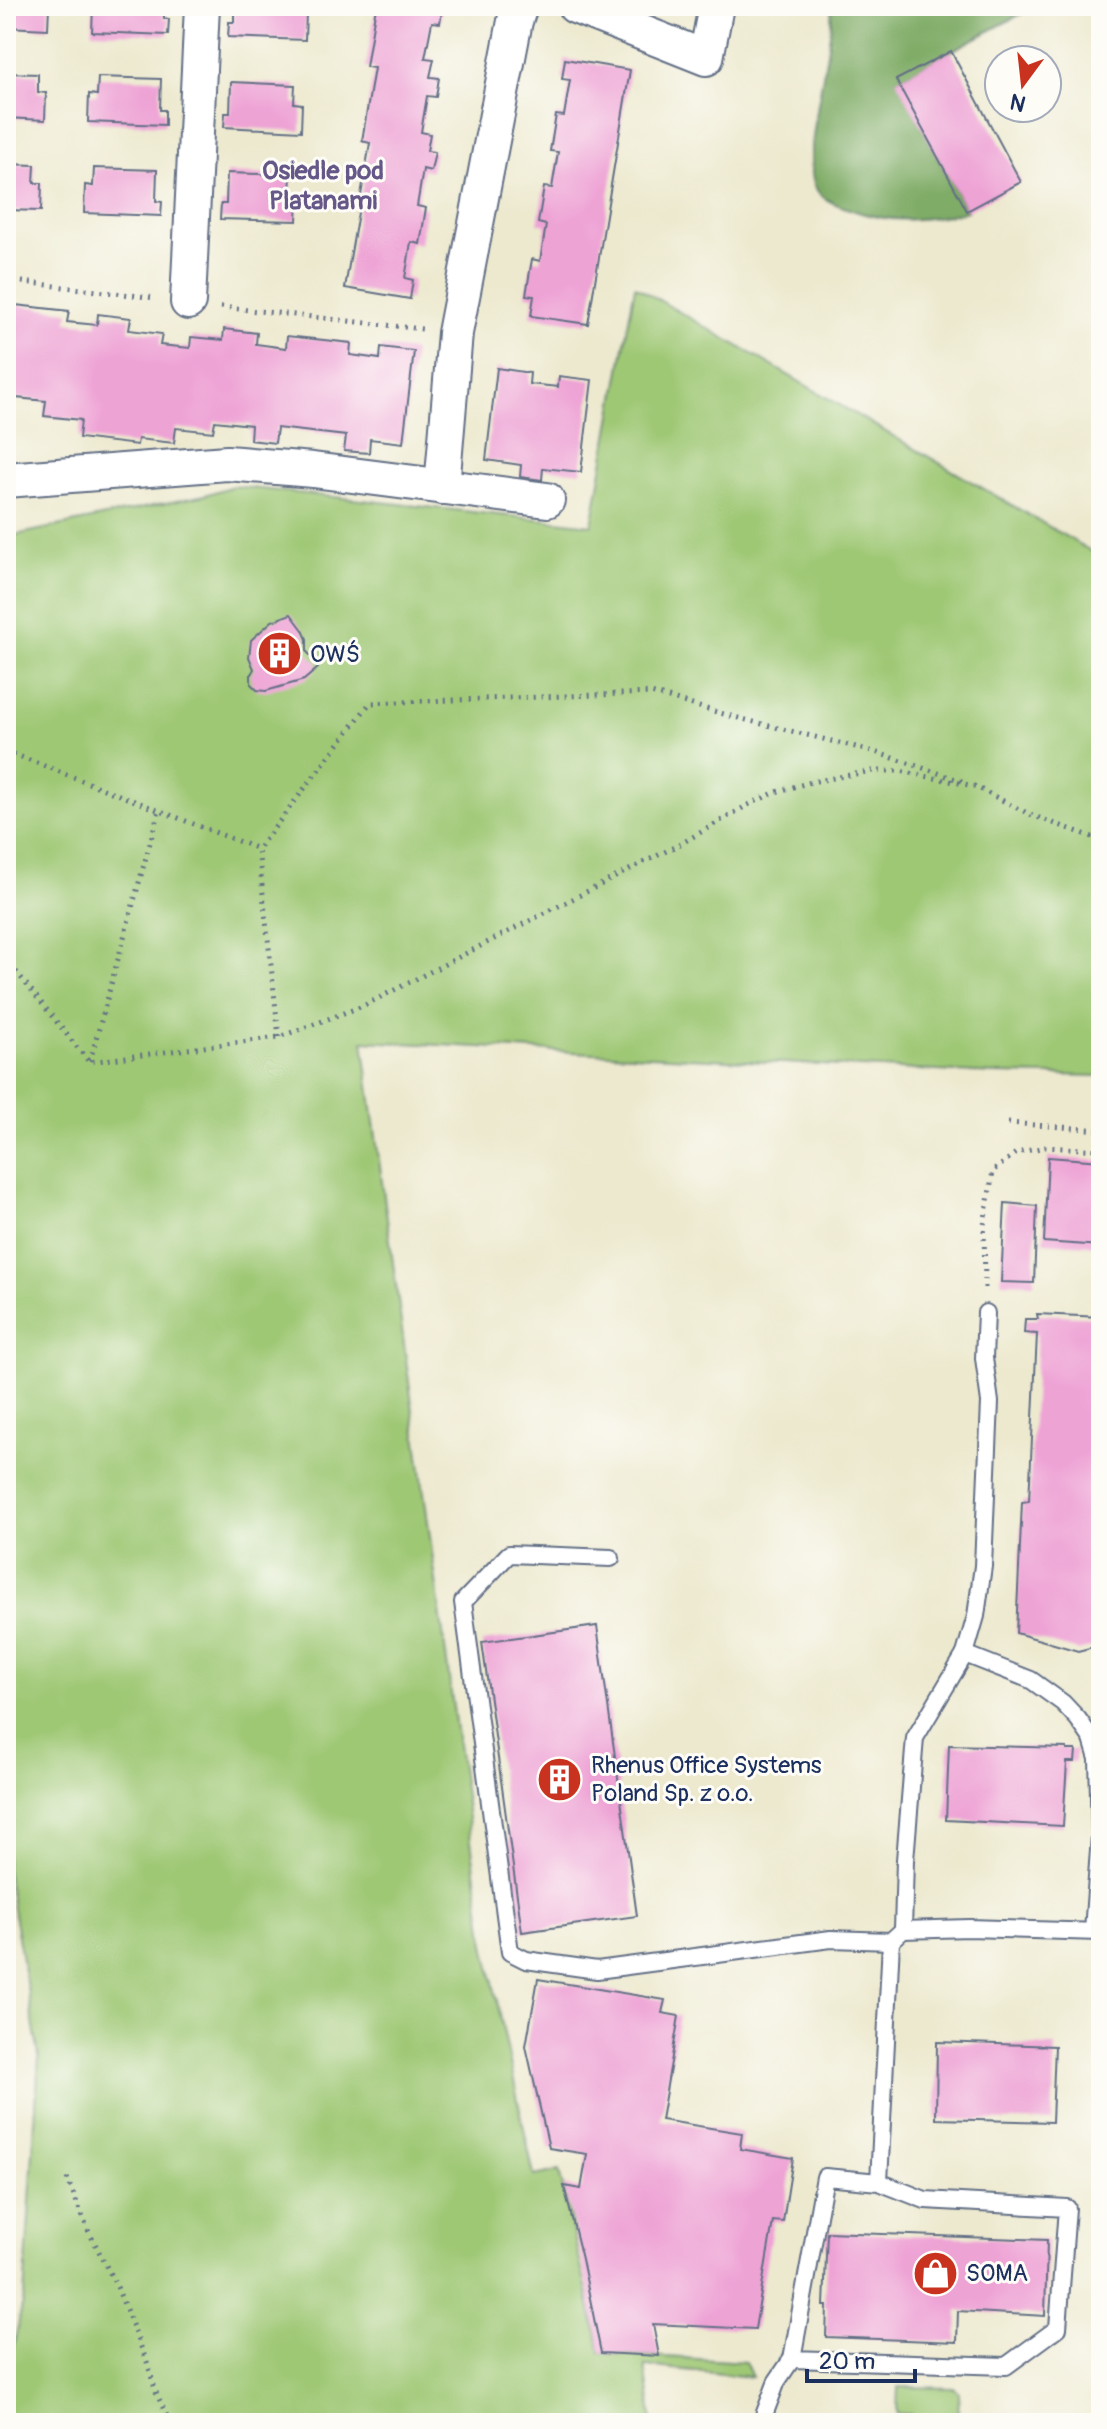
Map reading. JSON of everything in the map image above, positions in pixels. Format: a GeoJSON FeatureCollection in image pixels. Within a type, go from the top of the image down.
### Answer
{"type":"FeatureCollection","features":[{"type":"Feature","properties":{"kind":"street"},"geometry":{"type":"LineString","coordinates":[[188,302],[202,6]]}},
{"type":"Feature","properties":{"kind":"street"},"geometry":{"type":"LineString","coordinates":[[442,487],[455,333],[520,6]]}},
{"type":"Feature","properties":{"kind":"street"},"geometry":{"type":"LineString","coordinates":[[575,6],[706,58],[716,6]]}},
{"type":"Feature","properties":{"kind":"street"},"geometry":{"type":"LineString","coordinates":[[6,480],[227,463],[313,470],[547,500]]}},
{"type":"Feature","properties":{"kind":"lane"},"geometry":{"type":"LineString","coordinates":[[879,2182],[915,1738],[965,1654],[976,1616],[983,1566],[990,1402],[984,1358],[986,1313]]}},
{"type":"Feature","properties":{"kind":"lane"},"geometry":{"type":"LineString","coordinates":[[611,1558],[509,1554],[463,1602],[510,1952],[526,1960],[597,1970],[831,1939],[969,1928],[1097,1931],[1100,1836],[1098,1759],[1092,1739],[1063,1703],[1031,1680],[965,1654]]}},
{"type":"Feature","properties":{"kind":"lane"},"geometry":{"type":"LineString","coordinates":[[761,2423],[777,2381],[792,2359],[825,2177],[879,2182],[925,2200],[1067,2208],[1058,2328],[1006,2366],[792,2359]]}},
{"type":"Feature","properties":{"kind":"path"},"geometry":{"type":"LineString","coordinates":[[6,280],[455,333]]}},
{"type":"Feature","properties":{"kind":"path"},"geometry":{"type":"LineString","coordinates":[[279,1037],[258,849],[370,703],[651,693],[872,751],[974,786],[1031,815],[1101,840]]}},
{"type":"Feature","properties":{"kind":"path"},"geometry":{"type":"LineString","coordinates":[[6,751],[258,849]]}},
{"type":"Feature","properties":{"kind":"path"},"geometry":{"type":"LineString","coordinates":[[89,1062],[279,1037],[363,1006],[776,792],[872,771],[900,771],[974,786]]}},
{"type":"Feature","properties":{"kind":"path"},"geometry":{"type":"LineString","coordinates":[[89,1062],[159,810]]}},
{"type":"Feature","properties":{"kind":"path"},"geometry":{"type":"LineString","coordinates":[[6,959],[89,1062]]}},
{"type":"Feature","properties":{"kind":"path"},"geometry":{"type":"LineString","coordinates":[[1008,1123],[1101,1130]]}},
{"type":"Feature","properties":{"kind":"path"},"geometry":{"type":"LineString","coordinates":[[986,1313],[984,1225],[993,1171],[1016,1153],[1045,1147],[1101,1150]]}},
{"type":"Feature","properties":{"kind":"path"},"geometry":{"type":"LineString","coordinates":[[67,2178],[88,2230],[117,2287],[170,2423]]}},
{"type":"Feature","properties":{"kind":"green space"},"geometry":{"type":"Polygon","coordinates":[[[831,6],[1036,6],[897,80],[967,211],[923,219],[895,219],[839,206],[819,193],[813,179],[811,158],[828,48],[831,6]]]}},
{"type":"Feature","properties":{"kind":"green space"},"geometry":{"type":"Polygon","coordinates":[[[635,286],[1101,557],[1101,1076],[995,1074],[363,1041],[485,1944],[534,2176],[559,2171],[601,2353],[745,2362],[752,2377],[645,2366],[653,2423],[6,2423],[6,2382],[24,2297],[39,2056],[6,1869],[6,537],[205,495],[233,486],[592,525],[635,286]]]}},
{"type":"Feature","properties":{"kind":"green space"},"geometry":{"type":"Polygon","coordinates":[[[898,2387],[955,2388],[959,2393],[958,2423],[910,2423],[911,2414],[897,2414],[898,2387]]]}},
{"type":"Feature","properties":{"kind":"building"},"geometry":{"type":"Polygon","coordinates":[[[6,6],[49,6],[48,29],[6,27],[6,6]]]}},
{"type":"Feature","properties":{"kind":"building"},"geometry":{"type":"Polygon","coordinates":[[[93,6],[164,6],[164,19],[169,19],[168,35],[92,32],[93,6]]]}},
{"type":"Feature","properties":{"kind":"building"},"geometry":{"type":"Polygon","coordinates":[[[234,6],[298,6],[298,12],[306,13],[305,40],[228,37],[229,22],[234,22],[234,6]]]}},
{"type":"Feature","properties":{"kind":"building"},"geometry":{"type":"Polygon","coordinates":[[[376,6],[443,6],[440,23],[432,22],[425,58],[434,59],[430,77],[439,78],[436,97],[427,96],[421,132],[430,134],[427,151],[435,152],[431,171],[423,169],[417,206],[426,208],[420,244],[411,242],[405,278],[413,280],[410,299],[345,288],[370,143],[362,141],[374,68],[366,67],[376,6]]]}},
{"type":"Feature","properties":{"kind":"building"},"geometry":{"type":"Polygon","coordinates":[[[951,51],[983,111],[983,124],[990,124],[1021,182],[967,211],[896,80],[951,51]]]}},
{"type":"Feature","properties":{"kind":"building"},"geometry":{"type":"Polygon","coordinates":[[[565,59],[630,70],[588,324],[531,316],[534,296],[526,295],[532,259],[540,261],[546,225],[538,223],[544,187],[552,188],[558,152],[550,151],[556,115],[564,116],[570,80],[562,79],[565,59]]]}},
{"type":"Feature","properties":{"kind":"building"},"geometry":{"type":"Polygon","coordinates":[[[6,73],[38,74],[38,92],[46,93],[45,120],[6,118],[6,73]]]}},
{"type":"Feature","properties":{"kind":"building"},"geometry":{"type":"Polygon","coordinates":[[[98,77],[161,79],[160,110],[165,110],[165,125],[88,122],[89,94],[97,95],[98,77]]]}},
{"type":"Feature","properties":{"kind":"building"},"geometry":{"type":"Polygon","coordinates":[[[231,82],[295,85],[294,103],[302,104],[301,131],[224,127],[225,113],[230,113],[231,82]]]}},
{"type":"Feature","properties":{"kind":"building"},"geometry":{"type":"Polygon","coordinates":[[[6,164],[35,165],[34,183],[42,183],[41,211],[6,210],[6,164]]]}},
{"type":"Feature","properties":{"kind":"building"},"geometry":{"type":"Polygon","coordinates":[[[94,168],[157,170],[156,201],[162,202],[161,216],[84,213],[85,185],[93,186],[94,168]]]}},
{"type":"Feature","properties":{"kind":"building"},"geometry":{"type":"Polygon","coordinates":[[[227,173],[291,175],[290,194],[298,194],[297,221],[220,219],[221,204],[226,204],[227,173]]]}},
{"type":"Feature","properties":{"kind":"building"},"geometry":{"type":"Polygon","coordinates":[[[6,304],[69,311],[67,322],[97,325],[98,314],[131,318],[129,330],[162,334],[160,345],[190,348],[191,337],[223,340],[224,329],[257,333],[256,344],[286,348],[287,336],[351,343],[350,355],[380,359],[381,347],[414,351],[403,443],[370,439],[369,453],[344,451],[346,436],[277,428],[275,443],[250,440],[251,425],[215,421],[213,432],[176,428],[174,443],[138,439],[137,445],[79,438],[81,420],[44,416],[46,401],[6,397],[6,304]]]}},
{"type":"Feature","properties":{"kind":"building"},"geometry":{"type":"Polygon","coordinates":[[[497,368],[530,373],[529,384],[558,387],[559,376],[592,380],[581,472],[543,468],[542,480],[520,477],[521,465],[486,460],[497,368]]]}},
{"type":"Feature","properties":{"kind":"building","name":"OWŚ"},"geometry":{"type":"Polygon","coordinates":[[[291,614],[303,630],[307,652],[317,662],[318,668],[304,680],[266,691],[257,690],[251,684],[254,669],[249,657],[251,640],[272,621],[291,614]]]}},
{"type":"Feature","properties":{"kind":"building"},"geometry":{"type":"Polygon","coordinates":[[[1048,1157],[1101,1161],[1101,1246],[1044,1242],[1048,1157]]]}},
{"type":"Feature","properties":{"kind":"building"},"geometry":{"type":"Polygon","coordinates":[[[1005,1203],[1037,1206],[1034,1283],[1001,1282],[1005,1203]]]}},
{"type":"Feature","properties":{"kind":"building"},"geometry":{"type":"Polygon","coordinates":[[[1037,1314],[1101,1317],[1101,1645],[1078,1651],[1016,1633],[1022,1502],[1029,1501],[1037,1334],[1024,1333],[1025,1319],[1038,1319],[1037,1314]]]}},
{"type":"Feature","properties":{"kind":"building","name":"Rhenus Office Systems Poland Sp. z o.o."},"geometry":{"type":"Polygon","coordinates":[[[597,1626],[637,1916],[522,1932],[482,1642],[597,1626]]]}},
{"type":"Feature","properties":{"kind":"building"},"geometry":{"type":"Polygon","coordinates":[[[949,1745],[1076,1750],[1075,1762],[1067,1762],[1063,1826],[946,1820],[949,1745]]]}},
{"type":"Feature","properties":{"kind":"building"},"geometry":{"type":"Polygon","coordinates":[[[538,1979],[665,2000],[662,2013],[679,2016],[661,2120],[742,2133],[740,2149],[793,2158],[783,2222],[773,2221],[755,2329],[653,2324],[659,2356],[601,2353],[564,2186],[581,2189],[587,2154],[549,2148],[526,2046],[538,1979]]]}},
{"type":"Feature","properties":{"kind":"building"},"geometry":{"type":"Polygon","coordinates":[[[937,2042],[1055,2046],[1052,2122],[936,2119],[937,2042]]]}},
{"type":"Feature","properties":{"kind":"building","name":"SOMA"},"geometry":{"type":"Polygon","coordinates":[[[827,2232],[1047,2240],[1045,2316],[958,2311],[957,2342],[826,2337],[827,2232]]]}},
{"type":"Feature","properties":{"kind":"place","name":"OWŚ"},"geometry":{"type":"Point","coordinates":[279,654]}},
{"type":"Feature","properties":{"kind":"place","name":"Rhenus Office Systems Poland Sp. z o.o."},"geometry":{"type":"Point","coordinates":[560,1779]}},
{"type":"Feature","properties":{"kind":"place","name":"SOMA"},"geometry":{"type":"Point","coordinates":[935,2273]}},
{"type":"Feature","properties":{"kind":"district","name":"Osiedle pod Platanami"},"geometry":{"type":"Point","coordinates":[323,185]}}]}
